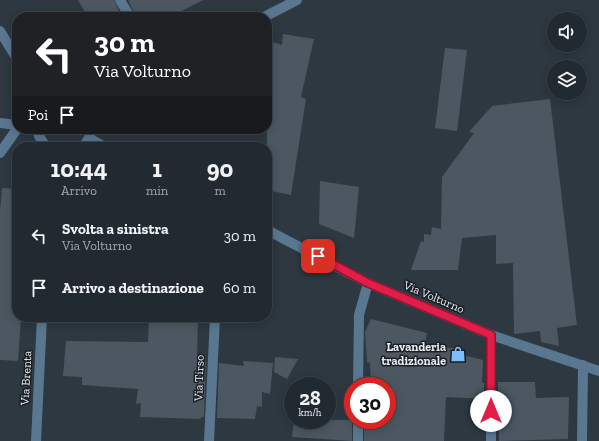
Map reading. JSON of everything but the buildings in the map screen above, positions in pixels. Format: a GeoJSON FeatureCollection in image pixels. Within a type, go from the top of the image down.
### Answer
{"type":"FeatureCollection","features":[{"type":"Feature","properties":{"kind":"street"},"geometry":{"type":"LineString","coordinates":[[120,0],[127,12]]}},
{"type":"Feature","properties":{"kind":"street"},"geometry":{"type":"LineString","coordinates":[[272,13],[297,0]]}},
{"type":"Feature","properties":{"kind":"street"},"geometry":{"type":"LineString","coordinates":[[0,31],[12,51]]}},
{"type":"Feature","properties":{"kind":"street"},"geometry":{"type":"LineString","coordinates":[[0,123],[12,124]]}},
{"type":"Feature","properties":{"kind":"street"},"geometry":{"type":"LineString","coordinates":[[0,153],[13,134]]}},
{"type":"Feature","properties":{"kind":"street"},"geometry":{"type":"LineString","coordinates":[[91,134],[100,142]]}},
{"type":"Feature","properties":{"kind":"street","name":"Via Volturno"},"geometry":{"type":"LineString","coordinates":[[272,233],[368,283],[491,335],[599,371]]}},
{"type":"Feature","properties":{"kind":"street"},"geometry":{"type":"LineString","coordinates":[[358,377],[359,315],[368,283]]}},
{"type":"Feature","properties":{"kind":"street","name":"Via Brenta"},"geometry":{"type":"LineString","coordinates":[[36,441],[42,322]]}},
{"type":"Feature","properties":{"kind":"street","name":"Via Tirso"},"geometry":{"type":"LineString","coordinates":[[210,441],[215,322]]}},
{"type":"Feature","properties":{"kind":"street"},"geometry":{"type":"LineString","coordinates":[[491,335],[491,441]]}},
{"type":"Feature","properties":{"kind":"street"},"geometry":{"type":"LineString","coordinates":[[582,441],[583,365]]}},
{"type":"Feature","properties":{"kind":"street"},"geometry":{"type":"LineString","coordinates":[[358,429],[358,441]]}},
{"type":"Feature","properties":{"kind":"place","name":"Lavanderia tradizionale"},"geometry":{"type":"Point","coordinates":[458,354]}},
{"type":"Feature","properties":{"kind":"route"},"geometry":{"type":"LineString","coordinates":[[318,256],[368,283],[491,335],[491,411]]}}]}
